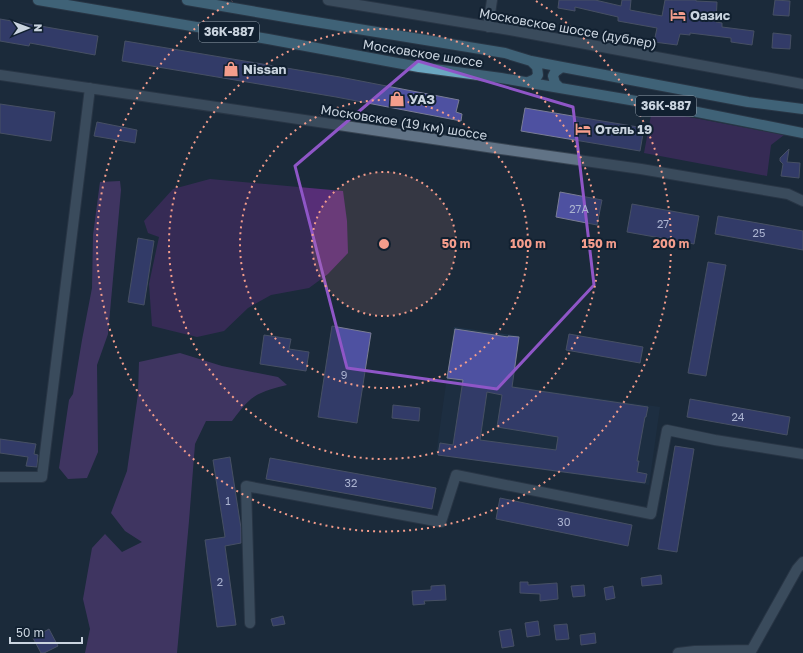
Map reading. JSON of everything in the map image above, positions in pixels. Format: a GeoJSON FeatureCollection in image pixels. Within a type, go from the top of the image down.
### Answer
{"type":"FeatureCollection","features":[{"type":"Feature","properties":{"kind":"main road","name":"Московское шоссе"},"geometry":{"type":"LineString","coordinates":[[38,0],[268,39],[419,67],[528,82],[677,108],[803,133]]}},
{"type":"Feature","properties":{"kind":"main road","name":"Московское шоссе"},"geometry":{"type":"LineString","coordinates":[[187,0],[505,54],[531,61],[748,102],[803,109]]}},
{"type":"Feature","properties":{"kind":"main road"},"geometry":{"type":"LineString","coordinates":[[528,82],[535,79],[538,75],[537,67],[531,61]]}},
{"type":"Feature","properties":{"kind":"main road"},"geometry":{"type":"LineString","coordinates":[[560,88],[555,83],[553,76],[562,67]]}},
{"type":"Feature","properties":{"kind":"street","name":"Московское шоссе (дублер)"},"geometry":{"type":"LineString","coordinates":[[328,0],[693,63],[803,84]]}},
{"type":"Feature","properties":{"kind":"street"},"geometry":{"type":"LineString","coordinates":[[488,27],[492,0]]}},
{"type":"Feature","properties":{"kind":"street","name":"Московское (19 км) шоссе"},"geometry":{"type":"LineString","coordinates":[[0,75],[641,169],[788,194],[803,201]]}},
{"type":"Feature","properties":{"kind":"street"},"geometry":{"type":"LineString","coordinates":[[0,477],[42,477],[90,88]]}},
{"type":"Feature","properties":{"kind":"street"},"geometry":{"type":"LineString","coordinates":[[791,107],[803,105]]}},
{"type":"Feature","properties":{"kind":"street"},"geometry":{"type":"LineString","coordinates":[[250,623],[246,486],[441,522],[456,475],[651,514],[667,430],[715,440],[803,454]]}},
{"type":"Feature","properties":{"kind":"street"},"geometry":{"type":"LineString","coordinates":[[678,653],[695,651],[750,652],[797,569],[803,562]]}},
{"type":"Feature","properties":{"kind":"highlighted area"},"geometry":{"type":"Polygon","coordinates":[[[418,61],[573,107],[594,285],[497,389],[347,368],[295,166],[418,61]]]}},
{"type":"Feature","properties":{"kind":"shaded area"},"geometry":{"type":"Polygon","coordinates":[[[652,110],[784,135],[771,145],[767,176],[644,153],[652,110]]]}},
{"type":"Feature","properties":{"kind":"shaded area"},"geometry":{"type":"Polygon","coordinates":[[[210,179],[343,191],[347,221],[348,253],[328,274],[309,288],[271,295],[248,308],[224,331],[197,337],[152,326],[149,284],[159,237],[148,233],[144,221],[173,189],[210,179]]]}},
{"type":"Feature","properties":{"kind":"shaded area"},"geometry":{"type":"Polygon","coordinates":[[[120,181],[121,190],[108,334],[97,365],[98,452],[87,478],[68,479],[59,468],[69,400],[73,394],[92,288],[93,235],[100,182],[120,181]]]}},
{"type":"Feature","properties":{"kind":"shaded area"},"geometry":{"type":"Polygon","coordinates":[[[454,327],[520,336],[513,386],[660,407],[649,485],[436,455],[454,327]]]}},
{"type":"Feature","properties":{"kind":"shaded area"},"geometry":{"type":"Polygon","coordinates":[[[180,353],[222,366],[278,377],[287,385],[268,390],[255,396],[246,404],[232,421],[206,421],[195,444],[177,653],[85,653],[90,629],[83,599],[92,548],[105,534],[122,552],[142,542],[125,531],[111,513],[127,471],[138,394],[139,362],[180,353]]]}},
{"type":"Feature","properties":{"kind":"building"},"geometry":{"type":"Polygon","coordinates":[[[559,0],[595,0],[621,6],[622,0],[631,0],[630,10],[662,16],[665,0],[717,2],[716,22],[722,23],[722,27],[754,31],[752,45],[731,42],[731,38],[690,33],[690,35],[680,34],[677,45],[654,42],[657,28],[618,21],[618,17],[575,7],[575,11],[558,8],[559,0]]]}},
{"type":"Feature","properties":{"kind":"building"},"geometry":{"type":"Polygon","coordinates":[[[775,0],[790,1],[789,16],[773,15],[775,0]]]}},
{"type":"Feature","properties":{"kind":"building"},"geometry":{"type":"Polygon","coordinates":[[[0,19],[98,36],[95,55],[30,43],[29,46],[0,41],[0,19]]]}},
{"type":"Feature","properties":{"kind":"building"},"geometry":{"type":"Polygon","coordinates":[[[773,33],[791,35],[790,49],[772,48],[773,33]]]}},
{"type":"Feature","properties":{"kind":"building","name":"Nissan"},"geometry":{"type":"Polygon","coordinates":[[[125,41],[340,77],[459,100],[456,112],[462,114],[461,121],[336,97],[122,61],[125,41]]]}},
{"type":"Feature","properties":{"kind":"building"},"geometry":{"type":"Polygon","coordinates":[[[0,104],[55,112],[51,141],[0,133],[0,104]]]}},
{"type":"Feature","properties":{"kind":"building","name":"Отель 19"},"geometry":{"type":"Polygon","coordinates":[[[525,108],[644,128],[640,151],[521,131],[525,108]]]}},
{"type":"Feature","properties":{"kind":"building"},"geometry":{"type":"Polygon","coordinates":[[[97,122],[137,130],[135,143],[94,136],[97,122]]]}},
{"type":"Feature","properties":{"kind":"building"},"geometry":{"type":"Polygon","coordinates":[[[789,149],[787,162],[800,163],[799,178],[781,176],[783,164],[780,161],[780,158],[789,149]]]}},
{"type":"Feature","properties":{"kind":"building"},"geometry":{"type":"Polygon","coordinates":[[[560,192],[602,200],[597,225],[556,217],[560,192]]]}},
{"type":"Feature","properties":{"kind":"building"},"geometry":{"type":"Polygon","coordinates":[[[632,204],[699,216],[694,244],[627,232],[632,204]]]}},
{"type":"Feature","properties":{"kind":"building"},"geometry":{"type":"Polygon","coordinates":[[[718,216],[803,231],[803,250],[715,234],[718,216]]]}},
{"type":"Feature","properties":{"kind":"building"},"geometry":{"type":"Polygon","coordinates":[[[138,238],[154,241],[144,305],[128,302],[138,238]]]}},
{"type":"Feature","properties":{"kind":"building"},"geometry":{"type":"Polygon","coordinates":[[[708,262],[726,265],[706,376],[688,373],[708,262]]]}},
{"type":"Feature","properties":{"kind":"building"},"geometry":{"type":"Polygon","coordinates":[[[332,326],[371,333],[357,423],[318,417],[332,326]]]}},
{"type":"Feature","properties":{"kind":"building"},"geometry":{"type":"Polygon","coordinates":[[[455,329],[508,337],[519,337],[512,387],[648,407],[637,461],[639,461],[637,472],[647,474],[645,483],[438,455],[440,443],[453,445],[463,380],[447,378],[455,329]],[[487,392],[480,440],[556,450],[558,437],[497,427],[502,395],[487,392]]]}},
{"type":"Feature","properties":{"kind":"building"},"geometry":{"type":"Polygon","coordinates":[[[569,334],[643,347],[640,363],[566,350],[569,334]]]}},
{"type":"Feature","properties":{"kind":"building"},"geometry":{"type":"Polygon","coordinates":[[[264,335],[291,339],[289,349],[309,352],[306,371],[260,364],[264,335]]]}},
{"type":"Feature","properties":{"kind":"building"},"geometry":{"type":"Polygon","coordinates":[[[690,399],[790,417],[787,435],[687,417],[690,399]]]}},
{"type":"Feature","properties":{"kind":"building"},"geometry":{"type":"Polygon","coordinates":[[[393,405],[420,408],[419,421],[392,418],[393,405]]]}},
{"type":"Feature","properties":{"kind":"building"},"geometry":{"type":"Polygon","coordinates":[[[0,439],[36,444],[34,454],[38,455],[37,467],[26,466],[28,457],[0,453],[0,439]]]}},
{"type":"Feature","properties":{"kind":"building"},"geometry":{"type":"Polygon","coordinates":[[[675,446],[694,449],[677,552],[658,549],[675,446]]]}},
{"type":"Feature","properties":{"kind":"building"},"geometry":{"type":"Polygon","coordinates":[[[230,457],[241,528],[241,543],[225,546],[236,625],[217,627],[205,540],[225,537],[213,460],[230,457]]]}},
{"type":"Feature","properties":{"kind":"building"},"geometry":{"type":"Polygon","coordinates":[[[270,458],[436,488],[432,509],[266,479],[270,458]]]}},
{"type":"Feature","properties":{"kind":"building"},"geometry":{"type":"Polygon","coordinates":[[[500,498],[632,525],[628,546],[496,519],[500,498]]]}},
{"type":"Feature","properties":{"kind":"building"},"geometry":{"type":"Polygon","coordinates":[[[661,575],[662,584],[642,586],[641,578],[661,575]]]}},
{"type":"Feature","properties":{"kind":"building"},"geometry":{"type":"Polygon","coordinates":[[[520,582],[528,582],[528,585],[557,583],[558,599],[540,601],[540,594],[520,593],[520,582]]]}},
{"type":"Feature","properties":{"kind":"building"},"geometry":{"type":"Polygon","coordinates":[[[445,585],[446,600],[424,601],[425,604],[413,605],[412,591],[431,590],[431,586],[445,585]]]}},
{"type":"Feature","properties":{"kind":"building"},"geometry":{"type":"Polygon","coordinates":[[[584,585],[585,596],[573,597],[571,586],[584,585]]]}},
{"type":"Feature","properties":{"kind":"building"},"geometry":{"type":"Polygon","coordinates":[[[613,586],[615,598],[606,600],[604,588],[613,586]]]}},
{"type":"Feature","properties":{"kind":"building"},"geometry":{"type":"Polygon","coordinates":[[[283,616],[285,624],[273,626],[271,619],[283,616]]]}},
{"type":"Feature","properties":{"kind":"building"},"geometry":{"type":"Polygon","coordinates":[[[538,621],[540,635],[527,637],[525,623],[538,621]]]}},
{"type":"Feature","properties":{"kind":"building"},"geometry":{"type":"Polygon","coordinates":[[[567,624],[569,639],[556,640],[554,625],[567,624]]]}},
{"type":"Feature","properties":{"kind":"building"},"geometry":{"type":"Polygon","coordinates":[[[49,629],[58,646],[41,653],[33,638],[49,629]]]}},
{"type":"Feature","properties":{"kind":"building"},"geometry":{"type":"Polygon","coordinates":[[[511,629],[514,646],[502,648],[499,631],[511,629]]]}},
{"type":"Feature","properties":{"kind":"building"},"geometry":{"type":"Polygon","coordinates":[[[595,633],[596,643],[581,645],[580,635],[595,633]]]}},
{"type":"Feature","properties":{"kind":"place","name":"Оазис"},"geometry":{"type":"Point","coordinates":[678,15]}},
{"type":"Feature","properties":{"kind":"place","name":"Nissan"},"geometry":{"type":"Point","coordinates":[231,69]}},
{"type":"Feature","properties":{"kind":"place","name":"УАЗ"},"geometry":{"type":"Point","coordinates":[397,99]}},
{"type":"Feature","properties":{"kind":"place","name":"Отель 19"},"geometry":{"type":"Point","coordinates":[583,129]}}]}
